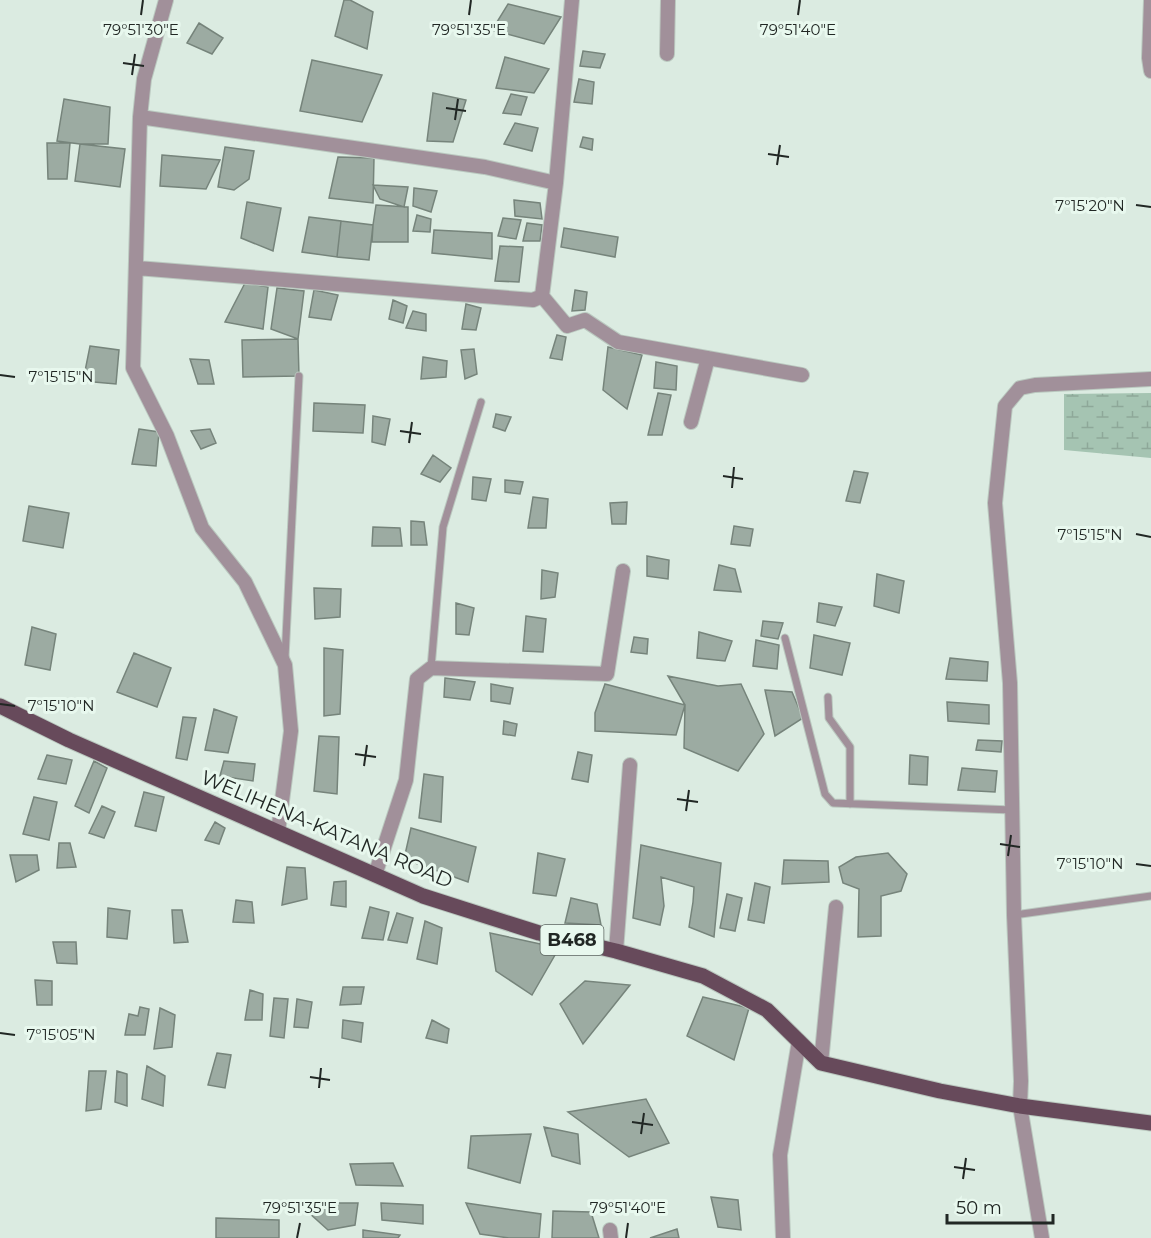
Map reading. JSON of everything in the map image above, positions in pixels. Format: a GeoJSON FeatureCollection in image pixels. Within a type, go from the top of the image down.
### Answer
{"type":"FeatureCollection","features":[{"type":"Feature","properties":{"kind":"main road","name":"WELIHENA-KATANA ROAD"},"geometry":{"type":"LineString","coordinates":[[0,706],[69,740],[423,896],[539,933],[704,975],[767,1010],[821,1063]]}},
{"type":"Feature","properties":{"kind":"main road"},"geometry":{"type":"LineString","coordinates":[[821,1063],[940,1091],[1020,1106],[1151,1123]]}},
{"type":"Feature","properties":{"kind":"street"},"geometry":{"type":"LineString","coordinates":[[166,0],[144,79],[133,368],[167,436],[202,528],[245,582],[285,665],[291,731],[278,832]]}},
{"type":"Feature","properties":{"kind":"street"},"geometry":{"type":"LineString","coordinates":[[572,0],[556,183],[542,296],[567,326],[585,320],[618,342],[802,375]]}},
{"type":"Feature","properties":{"kind":"street"},"geometry":{"type":"LineString","coordinates":[[667,54],[669,0]]}},
{"type":"Feature","properties":{"kind":"street"},"geometry":{"type":"LineString","coordinates":[[1151,0],[1149,58],[1151,71]]}},
{"type":"Feature","properties":{"kind":"street"},"geometry":{"type":"LineString","coordinates":[[141,117],[485,167],[556,183]]}},
{"type":"Feature","properties":{"kind":"street"},"geometry":{"type":"LineString","coordinates":[[137,268],[533,300],[542,296]]}},
{"type":"Feature","properties":{"kind":"street"},"geometry":{"type":"LineString","coordinates":[[691,422],[708,358]]}},
{"type":"Feature","properties":{"kind":"street"},"geometry":{"type":"LineString","coordinates":[[1042,1238],[1020,1106],[1010,682],[995,503],[1005,406],[1020,388],[1035,385],[1151,380]]}},
{"type":"Feature","properties":{"kind":"street"},"geometry":{"type":"LineString","coordinates":[[375,874],[406,780],[417,679],[431,669],[607,674],[623,571]]}},
{"type":"Feature","properties":{"kind":"street"},"geometry":{"type":"LineString","coordinates":[[616,951],[630,765]]}},
{"type":"Feature","properties":{"kind":"street"},"geometry":{"type":"LineString","coordinates":[[821,1063],[836,907]]}},
{"type":"Feature","properties":{"kind":"street"},"geometry":{"type":"LineString","coordinates":[[783,1238],[780,1155],[799,1041]]}},
{"type":"Feature","properties":{"kind":"lane"},"geometry":{"type":"LineString","coordinates":[[285,665],[299,376]]}},
{"type":"Feature","properties":{"kind":"lane"},"geometry":{"type":"LineString","coordinates":[[431,669],[442,527],[481,402]]}},
{"type":"Feature","properties":{"kind":"lane"},"geometry":{"type":"LineString","coordinates":[[786,638],[825,794],[833,803],[1012,810]]}},
{"type":"Feature","properties":{"kind":"lane"},"geometry":{"type":"LineString","coordinates":[[828,697],[829,718],[850,747],[850,804]]}},
{"type":"Feature","properties":{"kind":"lane"},"geometry":{"type":"LineString","coordinates":[[1014,915],[1151,896]]}},
{"type":"Feature","properties":{"kind":"green space"},"geometry":{"type":"Polygon","coordinates":[[[1151,393],[1151,458],[1064,450],[1064,394],[1151,393]]]}},
{"type":"Feature","properties":{"kind":"building"},"geometry":{"type":"Polygon","coordinates":[[[344,0],[350,0],[373,12],[367,49],[335,36],[344,0]]]}},
{"type":"Feature","properties":{"kind":"building"},"geometry":{"type":"Polygon","coordinates":[[[508,4],[561,17],[544,44],[492,30],[508,4]]]}},
{"type":"Feature","properties":{"kind":"building"},"geometry":{"type":"Polygon","coordinates":[[[199,23],[223,38],[212,54],[187,43],[199,23]]]}},
{"type":"Feature","properties":{"kind":"building"},"geometry":{"type":"Polygon","coordinates":[[[583,51],[605,54],[600,68],[580,66],[583,51]]]}},
{"type":"Feature","properties":{"kind":"building"},"geometry":{"type":"Polygon","coordinates":[[[505,57],[549,69],[534,93],[496,88],[505,57]]]}},
{"type":"Feature","properties":{"kind":"building"},"geometry":{"type":"Polygon","coordinates":[[[312,60],[382,75],[362,122],[300,111],[312,60]]]}},
{"type":"Feature","properties":{"kind":"building"},"geometry":{"type":"Polygon","coordinates":[[[579,79],[594,82],[592,104],[574,102],[579,79]]]}},
{"type":"Feature","properties":{"kind":"building"},"geometry":{"type":"Polygon","coordinates":[[[433,93],[466,100],[453,142],[427,141],[433,93]]]}},
{"type":"Feature","properties":{"kind":"building"},"geometry":{"type":"Polygon","coordinates":[[[511,94],[527,97],[521,115],[503,113],[511,94]]]}},
{"type":"Feature","properties":{"kind":"building"},"geometry":{"type":"Polygon","coordinates":[[[64,99],[110,107],[108,144],[57,141],[64,99]]]}},
{"type":"Feature","properties":{"kind":"building"},"geometry":{"type":"Polygon","coordinates":[[[515,123],[538,128],[532,151],[504,144],[515,123]]]}},
{"type":"Feature","properties":{"kind":"building"},"geometry":{"type":"Polygon","coordinates":[[[583,137],[593,139],[592,150],[580,147],[583,137]]]}},
{"type":"Feature","properties":{"kind":"building"},"geometry":{"type":"Polygon","coordinates":[[[47,143],[70,143],[67,179],[48,179],[47,143]]]}},
{"type":"Feature","properties":{"kind":"building"},"geometry":{"type":"Polygon","coordinates":[[[80,144],[125,149],[120,187],[75,181],[80,144]]]}},
{"type":"Feature","properties":{"kind":"building"},"geometry":{"type":"Polygon","coordinates":[[[225,147],[254,151],[249,179],[234,190],[218,187],[225,147]]]}},
{"type":"Feature","properties":{"kind":"building"},"geometry":{"type":"Polygon","coordinates":[[[162,155],[220,160],[206,189],[160,186],[162,155]]]}},
{"type":"Feature","properties":{"kind":"building"},"geometry":{"type":"Polygon","coordinates":[[[338,157],[374,158],[373,203],[329,198],[338,157]]]}},
{"type":"Feature","properties":{"kind":"building"},"geometry":{"type":"Polygon","coordinates":[[[373,185],[408,187],[404,207],[380,199],[373,185]]]}},
{"type":"Feature","properties":{"kind":"building"},"geometry":{"type":"Polygon","coordinates":[[[414,188],[437,191],[431,212],[413,206],[414,188]]]}},
{"type":"Feature","properties":{"kind":"building"},"geometry":{"type":"Polygon","coordinates":[[[514,200],[540,203],[542,219],[515,216],[514,200]]]}},
{"type":"Feature","properties":{"kind":"building"},"geometry":{"type":"Polygon","coordinates":[[[247,202],[281,208],[273,251],[241,238],[247,202]]]}},
{"type":"Feature","properties":{"kind":"building"},"geometry":{"type":"Polygon","coordinates":[[[376,205],[408,207],[408,242],[372,242],[376,205]]]}},
{"type":"Feature","properties":{"kind":"building"},"geometry":{"type":"Polygon","coordinates":[[[417,215],[431,219],[430,232],[413,231],[417,215]]]}},
{"type":"Feature","properties":{"kind":"building"},"geometry":{"type":"Polygon","coordinates":[[[309,217],[341,221],[337,257],[302,252],[309,217]]]}},
{"type":"Feature","properties":{"kind":"building"},"geometry":{"type":"Polygon","coordinates":[[[503,218],[521,220],[516,239],[498,236],[503,218]]]}},
{"type":"Feature","properties":{"kind":"building"},"geometry":{"type":"Polygon","coordinates":[[[341,221],[373,225],[369,260],[337,257],[341,221]]]}},
{"type":"Feature","properties":{"kind":"building"},"geometry":{"type":"Polygon","coordinates":[[[527,223],[542,225],[540,241],[523,241],[527,223]]]}},
{"type":"Feature","properties":{"kind":"building"},"geometry":{"type":"Polygon","coordinates":[[[564,228],[618,237],[615,257],[561,247],[564,228]]]}},
{"type":"Feature","properties":{"kind":"building"},"geometry":{"type":"Polygon","coordinates":[[[434,230],[492,233],[492,259],[432,253],[434,230]]]}},
{"type":"Feature","properties":{"kind":"building"},"geometry":{"type":"Polygon","coordinates":[[[500,246],[523,247],[519,282],[495,281],[500,246]]]}},
{"type":"Feature","properties":{"kind":"building"},"geometry":{"type":"Polygon","coordinates":[[[245,283],[268,287],[263,329],[225,322],[245,283]]]}},
{"type":"Feature","properties":{"kind":"building"},"geometry":{"type":"Polygon","coordinates":[[[277,288],[304,291],[298,339],[271,329],[277,288]]]}},
{"type":"Feature","properties":{"kind":"building"},"geometry":{"type":"Polygon","coordinates":[[[314,290],[338,295],[331,320],[309,317],[314,290]]]}},
{"type":"Feature","properties":{"kind":"building"},"geometry":{"type":"Polygon","coordinates":[[[575,290],[587,292],[585,310],[572,311],[575,290]]]}},
{"type":"Feature","properties":{"kind":"building"},"geometry":{"type":"Polygon","coordinates":[[[393,300],[407,306],[403,323],[389,319],[393,300]]]}},
{"type":"Feature","properties":{"kind":"building"},"geometry":{"type":"Polygon","coordinates":[[[466,304],[481,308],[476,330],[462,329],[466,304]]]}},
{"type":"Feature","properties":{"kind":"building"},"geometry":{"type":"Polygon","coordinates":[[[413,311],[426,314],[426,331],[406,328],[413,311]]]}},
{"type":"Feature","properties":{"kind":"building"},"geometry":{"type":"Polygon","coordinates":[[[557,335],[566,337],[562,360],[550,358],[557,335]]]}},
{"type":"Feature","properties":{"kind":"building"},"geometry":{"type":"Polygon","coordinates":[[[298,339],[299,376],[243,377],[242,340],[298,339]]]}},
{"type":"Feature","properties":{"kind":"building"},"geometry":{"type":"Polygon","coordinates":[[[90,346],[119,350],[116,384],[83,381],[90,346]]]}},
{"type":"Feature","properties":{"kind":"building"},"geometry":{"type":"Polygon","coordinates":[[[608,347],[642,355],[627,409],[603,390],[608,347]]]}},
{"type":"Feature","properties":{"kind":"building"},"geometry":{"type":"Polygon","coordinates":[[[474,349],[477,374],[465,379],[461,350],[474,349]]]}},
{"type":"Feature","properties":{"kind":"building"},"geometry":{"type":"Polygon","coordinates":[[[423,357],[447,361],[446,377],[421,379],[423,357]]]}},
{"type":"Feature","properties":{"kind":"building"},"geometry":{"type":"Polygon","coordinates":[[[190,359],[209,360],[214,384],[198,384],[190,359]]]}},
{"type":"Feature","properties":{"kind":"building"},"geometry":{"type":"Polygon","coordinates":[[[656,362],[677,366],[676,390],[654,388],[656,362]]]}},
{"type":"Feature","properties":{"kind":"building"},"geometry":{"type":"Polygon","coordinates":[[[658,393],[671,395],[662,435],[648,435],[658,393]]]}},
{"type":"Feature","properties":{"kind":"building"},"geometry":{"type":"Polygon","coordinates":[[[314,403],[365,405],[363,433],[313,431],[314,403]]]}},
{"type":"Feature","properties":{"kind":"building"},"geometry":{"type":"Polygon","coordinates":[[[496,414],[511,417],[505,431],[493,427],[496,414]]]}},
{"type":"Feature","properties":{"kind":"building"},"geometry":{"type":"Polygon","coordinates":[[[373,416],[390,419],[385,445],[372,442],[373,416]]]}},
{"type":"Feature","properties":{"kind":"building"},"geometry":{"type":"Polygon","coordinates":[[[139,429],[159,432],[156,466],[132,464],[139,429]]]}},
{"type":"Feature","properties":{"kind":"building"},"geometry":{"type":"Polygon","coordinates":[[[210,429],[216,443],[201,449],[191,431],[210,429]]]}},
{"type":"Feature","properties":{"kind":"building"},"geometry":{"type":"Polygon","coordinates":[[[433,455],[451,468],[440,482],[421,474],[433,455]]]}},
{"type":"Feature","properties":{"kind":"building"},"geometry":{"type":"Polygon","coordinates":[[[854,471],[868,473],[860,503],[846,501],[854,471]]]}},
{"type":"Feature","properties":{"kind":"building"},"geometry":{"type":"Polygon","coordinates":[[[473,477],[491,479],[486,501],[472,499],[473,477]]]}},
{"type":"Feature","properties":{"kind":"building"},"geometry":{"type":"Polygon","coordinates":[[[505,480],[523,482],[520,494],[505,492],[505,480]]]}},
{"type":"Feature","properties":{"kind":"building"},"geometry":{"type":"Polygon","coordinates":[[[533,497],[548,499],[546,528],[528,528],[533,497]]]}},
{"type":"Feature","properties":{"kind":"building"},"geometry":{"type":"Polygon","coordinates":[[[627,502],[626,524],[612,524],[610,503],[627,502]]]}},
{"type":"Feature","properties":{"kind":"building"},"geometry":{"type":"Polygon","coordinates":[[[29,506],[69,513],[63,548],[23,541],[29,506]]]}},
{"type":"Feature","properties":{"kind":"building"},"geometry":{"type":"Polygon","coordinates":[[[411,521],[424,522],[427,545],[411,545],[411,521]]]}},
{"type":"Feature","properties":{"kind":"building"},"geometry":{"type":"Polygon","coordinates":[[[734,526],[753,529],[750,546],[731,544],[734,526]]]}},
{"type":"Feature","properties":{"kind":"building"},"geometry":{"type":"Polygon","coordinates":[[[373,527],[400,528],[402,546],[372,546],[373,527]]]}},
{"type":"Feature","properties":{"kind":"building"},"geometry":{"type":"Polygon","coordinates":[[[647,556],[669,560],[668,579],[647,576],[647,556]]]}},
{"type":"Feature","properties":{"kind":"building"},"geometry":{"type":"Polygon","coordinates":[[[719,565],[735,569],[741,592],[714,590],[719,565]]]}},
{"type":"Feature","properties":{"kind":"building"},"geometry":{"type":"Polygon","coordinates":[[[542,570],[558,573],[555,597],[541,599],[542,570]]]}},
{"type":"Feature","properties":{"kind":"building"},"geometry":{"type":"Polygon","coordinates":[[[877,574],[904,581],[899,613],[874,606],[877,574]]]}},
{"type":"Feature","properties":{"kind":"building"},"geometry":{"type":"Polygon","coordinates":[[[314,588],[341,589],[340,617],[315,619],[314,588]]]}},
{"type":"Feature","properties":{"kind":"building"},"geometry":{"type":"Polygon","coordinates":[[[456,603],[474,608],[469,635],[456,634],[456,603]]]}},
{"type":"Feature","properties":{"kind":"building"},"geometry":{"type":"Polygon","coordinates":[[[819,603],[842,607],[835,626],[817,622],[819,603]]]}},
{"type":"Feature","properties":{"kind":"building"},"geometry":{"type":"Polygon","coordinates":[[[526,616],[546,619],[543,652],[523,651],[526,616]]]}},
{"type":"Feature","properties":{"kind":"building"},"geometry":{"type":"Polygon","coordinates":[[[763,621],[783,623],[778,639],[761,636],[763,621]]]}},
{"type":"Feature","properties":{"kind":"building"},"geometry":{"type":"Polygon","coordinates":[[[32,627],[56,634],[50,670],[25,665],[32,627]]]}},
{"type":"Feature","properties":{"kind":"building"},"geometry":{"type":"Polygon","coordinates":[[[699,632],[732,641],[725,661],[697,658],[699,632]]]}},
{"type":"Feature","properties":{"kind":"building"},"geometry":{"type":"Polygon","coordinates":[[[814,635],[850,643],[842,675],[810,668],[814,635]]]}},
{"type":"Feature","properties":{"kind":"building"},"geometry":{"type":"Polygon","coordinates":[[[634,637],[648,639],[647,654],[631,652],[634,637]]]}},
{"type":"Feature","properties":{"kind":"building"},"geometry":{"type":"Polygon","coordinates":[[[756,640],[779,645],[777,669],[753,666],[756,640]]]}},
{"type":"Feature","properties":{"kind":"building"},"geometry":{"type":"Polygon","coordinates":[[[324,648],[343,650],[340,714],[324,716],[324,648]]]}},
{"type":"Feature","properties":{"kind":"building"},"geometry":{"type":"Polygon","coordinates":[[[134,653],[171,668],[157,707],[117,692],[134,653]]]}},
{"type":"Feature","properties":{"kind":"building"},"geometry":{"type":"Polygon","coordinates":[[[950,658],[988,662],[987,681],[946,679],[950,658]]]}},
{"type":"Feature","properties":{"kind":"building"},"geometry":{"type":"Polygon","coordinates":[[[668,676],[718,686],[741,684],[764,734],[738,771],[684,748],[685,705],[668,676]]]}},
{"type":"Feature","properties":{"kind":"building"},"geometry":{"type":"Polygon","coordinates":[[[445,678],[475,682],[470,700],[444,697],[445,678]]]}},
{"type":"Feature","properties":{"kind":"building"},"geometry":{"type":"Polygon","coordinates":[[[491,684],[513,688],[510,704],[491,701],[491,684]]]}},
{"type":"Feature","properties":{"kind":"building"},"geometry":{"type":"Polygon","coordinates":[[[605,684],[685,705],[676,735],[595,731],[595,713],[605,684]]]}},
{"type":"Feature","properties":{"kind":"building"},"geometry":{"type":"Polygon","coordinates":[[[765,690],[792,692],[803,718],[775,736],[765,690]]]}},
{"type":"Feature","properties":{"kind":"building"},"geometry":{"type":"Polygon","coordinates":[[[947,702],[989,705],[989,724],[948,721],[947,702]]]}},
{"type":"Feature","properties":{"kind":"building"},"geometry":{"type":"Polygon","coordinates":[[[214,709],[237,717],[228,753],[205,750],[214,709]]]}},
{"type":"Feature","properties":{"kind":"building"},"geometry":{"type":"Polygon","coordinates":[[[183,717],[196,718],[187,760],[176,758],[183,717]]]}},
{"type":"Feature","properties":{"kind":"building"},"geometry":{"type":"Polygon","coordinates":[[[504,721],[517,724],[515,736],[503,734],[504,721]]]}},
{"type":"Feature","properties":{"kind":"building"},"geometry":{"type":"Polygon","coordinates":[[[319,736],[339,737],[337,794],[314,791],[319,736]]]}},
{"type":"Feature","properties":{"kind":"building"},"geometry":{"type":"Polygon","coordinates":[[[978,740],[1002,741],[1001,752],[976,750],[978,740]]]}},
{"type":"Feature","properties":{"kind":"building"},"geometry":{"type":"Polygon","coordinates":[[[578,752],[592,755],[588,782],[572,779],[578,752]]]}},
{"type":"Feature","properties":{"kind":"building"},"geometry":{"type":"Polygon","coordinates":[[[47,755],[72,760],[66,784],[38,779],[47,755]]]}},
{"type":"Feature","properties":{"kind":"building"},"geometry":{"type":"Polygon","coordinates":[[[910,755],[928,757],[927,785],[909,784],[910,755]]]}},
{"type":"Feature","properties":{"kind":"building"},"geometry":{"type":"Polygon","coordinates":[[[94,761],[107,768],[89,813],[75,806],[94,761]]]}},
{"type":"Feature","properties":{"kind":"building"},"geometry":{"type":"Polygon","coordinates":[[[224,761],[255,764],[253,781],[220,776],[224,761]]]}},
{"type":"Feature","properties":{"kind":"building"},"geometry":{"type":"Polygon","coordinates":[[[962,768],[997,771],[995,792],[958,790],[962,768]]]}},
{"type":"Feature","properties":{"kind":"building"},"geometry":{"type":"Polygon","coordinates":[[[424,774],[443,777],[441,822],[419,818],[424,774]]]}},
{"type":"Feature","properties":{"kind":"building"},"geometry":{"type":"Polygon","coordinates":[[[144,792],[164,797],[156,831],[135,826],[144,792]]]}},
{"type":"Feature","properties":{"kind":"building"},"geometry":{"type":"Polygon","coordinates":[[[34,797],[57,802],[49,840],[23,834],[34,797]]]}},
{"type":"Feature","properties":{"kind":"building"},"geometry":{"type":"Polygon","coordinates":[[[102,806],[115,812],[104,838],[89,833],[102,806]]]}},
{"type":"Feature","properties":{"kind":"building"},"geometry":{"type":"Polygon","coordinates":[[[215,822],[225,828],[219,844],[205,840],[215,822]]]}},
{"type":"Feature","properties":{"kind":"building"},"geometry":{"type":"Polygon","coordinates":[[[411,828],[476,847],[468,882],[404,859],[411,828]]]}},
{"type":"Feature","properties":{"kind":"building"},"geometry":{"type":"Polygon","coordinates":[[[59,843],[70,843],[76,867],[57,868],[59,843]]]}},
{"type":"Feature","properties":{"kind":"building"},"geometry":{"type":"Polygon","coordinates":[[[641,845],[721,863],[714,937],[689,927],[694,887],[661,877],[664,906],[660,925],[633,918],[641,845]]]}},
{"type":"Feature","properties":{"kind":"building"},"geometry":{"type":"Polygon","coordinates":[[[538,853],[565,859],[556,896],[533,893],[538,853]]]}},
{"type":"Feature","properties":{"kind":"building"},"geometry":{"type":"Polygon","coordinates":[[[888,853],[907,874],[901,891],[881,896],[881,936],[858,937],[859,889],[843,883],[839,867],[856,857],[888,853]]]}},
{"type":"Feature","properties":{"kind":"building"},"geometry":{"type":"Polygon","coordinates":[[[10,855],[37,855],[39,870],[16,882],[10,855]]]}},
{"type":"Feature","properties":{"kind":"building"},"geometry":{"type":"Polygon","coordinates":[[[784,860],[828,861],[829,882],[782,884],[784,860]]]}},
{"type":"Feature","properties":{"kind":"building"},"geometry":{"type":"Polygon","coordinates":[[[287,867],[305,868],[307,899],[282,905],[287,867]]]}},
{"type":"Feature","properties":{"kind":"building"},"geometry":{"type":"Polygon","coordinates":[[[346,881],[346,907],[331,905],[334,882],[346,881]]]}},
{"type":"Feature","properties":{"kind":"building"},"geometry":{"type":"Polygon","coordinates":[[[755,883],[770,887],[764,923],[748,920],[755,883]]]}},
{"type":"Feature","properties":{"kind":"building"},"geometry":{"type":"Polygon","coordinates":[[[727,894],[742,898],[735,931],[720,928],[727,894]]]}},
{"type":"Feature","properties":{"kind":"building"},"geometry":{"type":"Polygon","coordinates":[[[571,898],[597,904],[601,925],[565,923],[571,898]]]}},
{"type":"Feature","properties":{"kind":"building"},"geometry":{"type":"Polygon","coordinates":[[[236,900],[252,902],[254,923],[233,922],[236,900]]]}},
{"type":"Feature","properties":{"kind":"building"},"geometry":{"type":"Polygon","coordinates":[[[370,907],[389,912],[383,940],[362,938],[370,907]]]}},
{"type":"Feature","properties":{"kind":"building"},"geometry":{"type":"Polygon","coordinates":[[[108,908],[130,911],[127,939],[107,937],[108,908]]]}},
{"type":"Feature","properties":{"kind":"building"},"geometry":{"type":"Polygon","coordinates":[[[172,910],[182,910],[188,942],[174,943],[172,910]]]}},
{"type":"Feature","properties":{"kind":"building"},"geometry":{"type":"Polygon","coordinates":[[[397,913],[413,918],[407,943],[388,940],[397,913]]]}},
{"type":"Feature","properties":{"kind":"building"},"geometry":{"type":"Polygon","coordinates":[[[425,921],[442,928],[437,964],[417,959],[425,921]]]}},
{"type":"Feature","properties":{"kind":"building"},"geometry":{"type":"Polygon","coordinates":[[[490,933],[559,948],[532,995],[496,971],[490,933]]]}},
{"type":"Feature","properties":{"kind":"building"},"geometry":{"type":"Polygon","coordinates":[[[53,942],[76,942],[77,964],[57,963],[53,942]]]}},
{"type":"Feature","properties":{"kind":"building"},"geometry":{"type":"Polygon","coordinates":[[[35,980],[52,981],[52,1005],[37,1005],[35,980]]]}},
{"type":"Feature","properties":{"kind":"building"},"geometry":{"type":"Polygon","coordinates":[[[585,981],[630,985],[583,1044],[560,1004],[585,981]]]}},
{"type":"Feature","properties":{"kind":"building"},"geometry":{"type":"Polygon","coordinates":[[[343,987],[364,987],[361,1004],[340,1005],[343,987]]]}},
{"type":"Feature","properties":{"kind":"building"},"geometry":{"type":"Polygon","coordinates":[[[250,990],[263,994],[262,1020],[245,1020],[250,990]]]}},
{"type":"Feature","properties":{"kind":"building"},"geometry":{"type":"Polygon","coordinates":[[[703,997],[749,1008],[734,1060],[687,1036],[703,997]]]}},
{"type":"Feature","properties":{"kind":"building"},"geometry":{"type":"Polygon","coordinates":[[[274,998],[288,999],[284,1038],[270,1036],[274,998]]]}},
{"type":"Feature","properties":{"kind":"building"},"geometry":{"type":"Polygon","coordinates":[[[297,999],[312,1002],[308,1028],[294,1027],[297,999]]]}},
{"type":"Feature","properties":{"kind":"building"},"geometry":{"type":"Polygon","coordinates":[[[140,1007],[149,1009],[145,1035],[125,1035],[129,1014],[138,1016],[140,1007]]]}},
{"type":"Feature","properties":{"kind":"building"},"geometry":{"type":"Polygon","coordinates":[[[160,1008],[175,1015],[172,1047],[154,1049],[160,1008]]]}},
{"type":"Feature","properties":{"kind":"building"},"geometry":{"type":"Polygon","coordinates":[[[343,1020],[363,1023],[361,1042],[342,1038],[343,1020]]]}},
{"type":"Feature","properties":{"kind":"building"},"geometry":{"type":"Polygon","coordinates":[[[432,1020],[449,1029],[447,1043],[426,1038],[432,1020]]]}},
{"type":"Feature","properties":{"kind":"building"},"geometry":{"type":"Polygon","coordinates":[[[217,1053],[231,1055],[225,1088],[208,1085],[217,1053]]]}},
{"type":"Feature","properties":{"kind":"building"},"geometry":{"type":"Polygon","coordinates":[[[147,1066],[165,1076],[163,1106],[142,1099],[147,1066]]]}},
{"type":"Feature","properties":{"kind":"building"},"geometry":{"type":"Polygon","coordinates":[[[89,1071],[106,1071],[101,1109],[86,1111],[89,1071]]]}},
{"type":"Feature","properties":{"kind":"building"},"geometry":{"type":"Polygon","coordinates":[[[117,1071],[127,1074],[127,1106],[115,1102],[117,1071]]]}},
{"type":"Feature","properties":{"kind":"building"},"geometry":{"type":"Polygon","coordinates":[[[646,1099],[669,1143],[629,1157],[568,1112],[646,1099]]]}},
{"type":"Feature","properties":{"kind":"building"},"geometry":{"type":"Polygon","coordinates":[[[544,1127],[578,1134],[580,1164],[552,1156],[544,1127]]]}},
{"type":"Feature","properties":{"kind":"building"},"geometry":{"type":"Polygon","coordinates":[[[531,1134],[520,1183],[468,1168],[471,1136],[531,1134]]]}},
{"type":"Feature","properties":{"kind":"building"},"geometry":{"type":"Polygon","coordinates":[[[393,1163],[403,1186],[356,1185],[350,1164],[393,1163]]]}},
{"type":"Feature","properties":{"kind":"building"},"geometry":{"type":"Polygon","coordinates":[[[711,1197],[738,1200],[741,1230],[718,1227],[711,1197]]]}},
{"type":"Feature","properties":{"kind":"building"},"geometry":{"type":"Polygon","coordinates":[[[298,1203],[358,1203],[355,1225],[328,1230],[298,1203]]]}},
{"type":"Feature","properties":{"kind":"building"},"geometry":{"type":"Polygon","coordinates":[[[381,1203],[423,1205],[423,1224],[382,1220],[381,1203]]]}},
{"type":"Feature","properties":{"kind":"building"},"geometry":{"type":"Polygon","coordinates":[[[466,1203],[541,1214],[539,1238],[509,1238],[480,1234],[466,1203]]]}},
{"type":"Feature","properties":{"kind":"building"},"geometry":{"type":"Polygon","coordinates":[[[553,1211],[591,1212],[599,1238],[552,1238],[553,1211]]]}},
{"type":"Feature","properties":{"kind":"building"},"geometry":{"type":"Polygon","coordinates":[[[216,1218],[279,1220],[279,1238],[216,1238],[216,1218]]]}},
{"type":"Feature","properties":{"kind":"building"},"geometry":{"type":"Polygon","coordinates":[[[677,1229],[679,1238],[650,1238],[677,1229]]]}},
{"type":"Feature","properties":{"kind":"building"},"geometry":{"type":"Polygon","coordinates":[[[363,1230],[400,1235],[398,1238],[363,1238],[363,1230]]]}}]}
